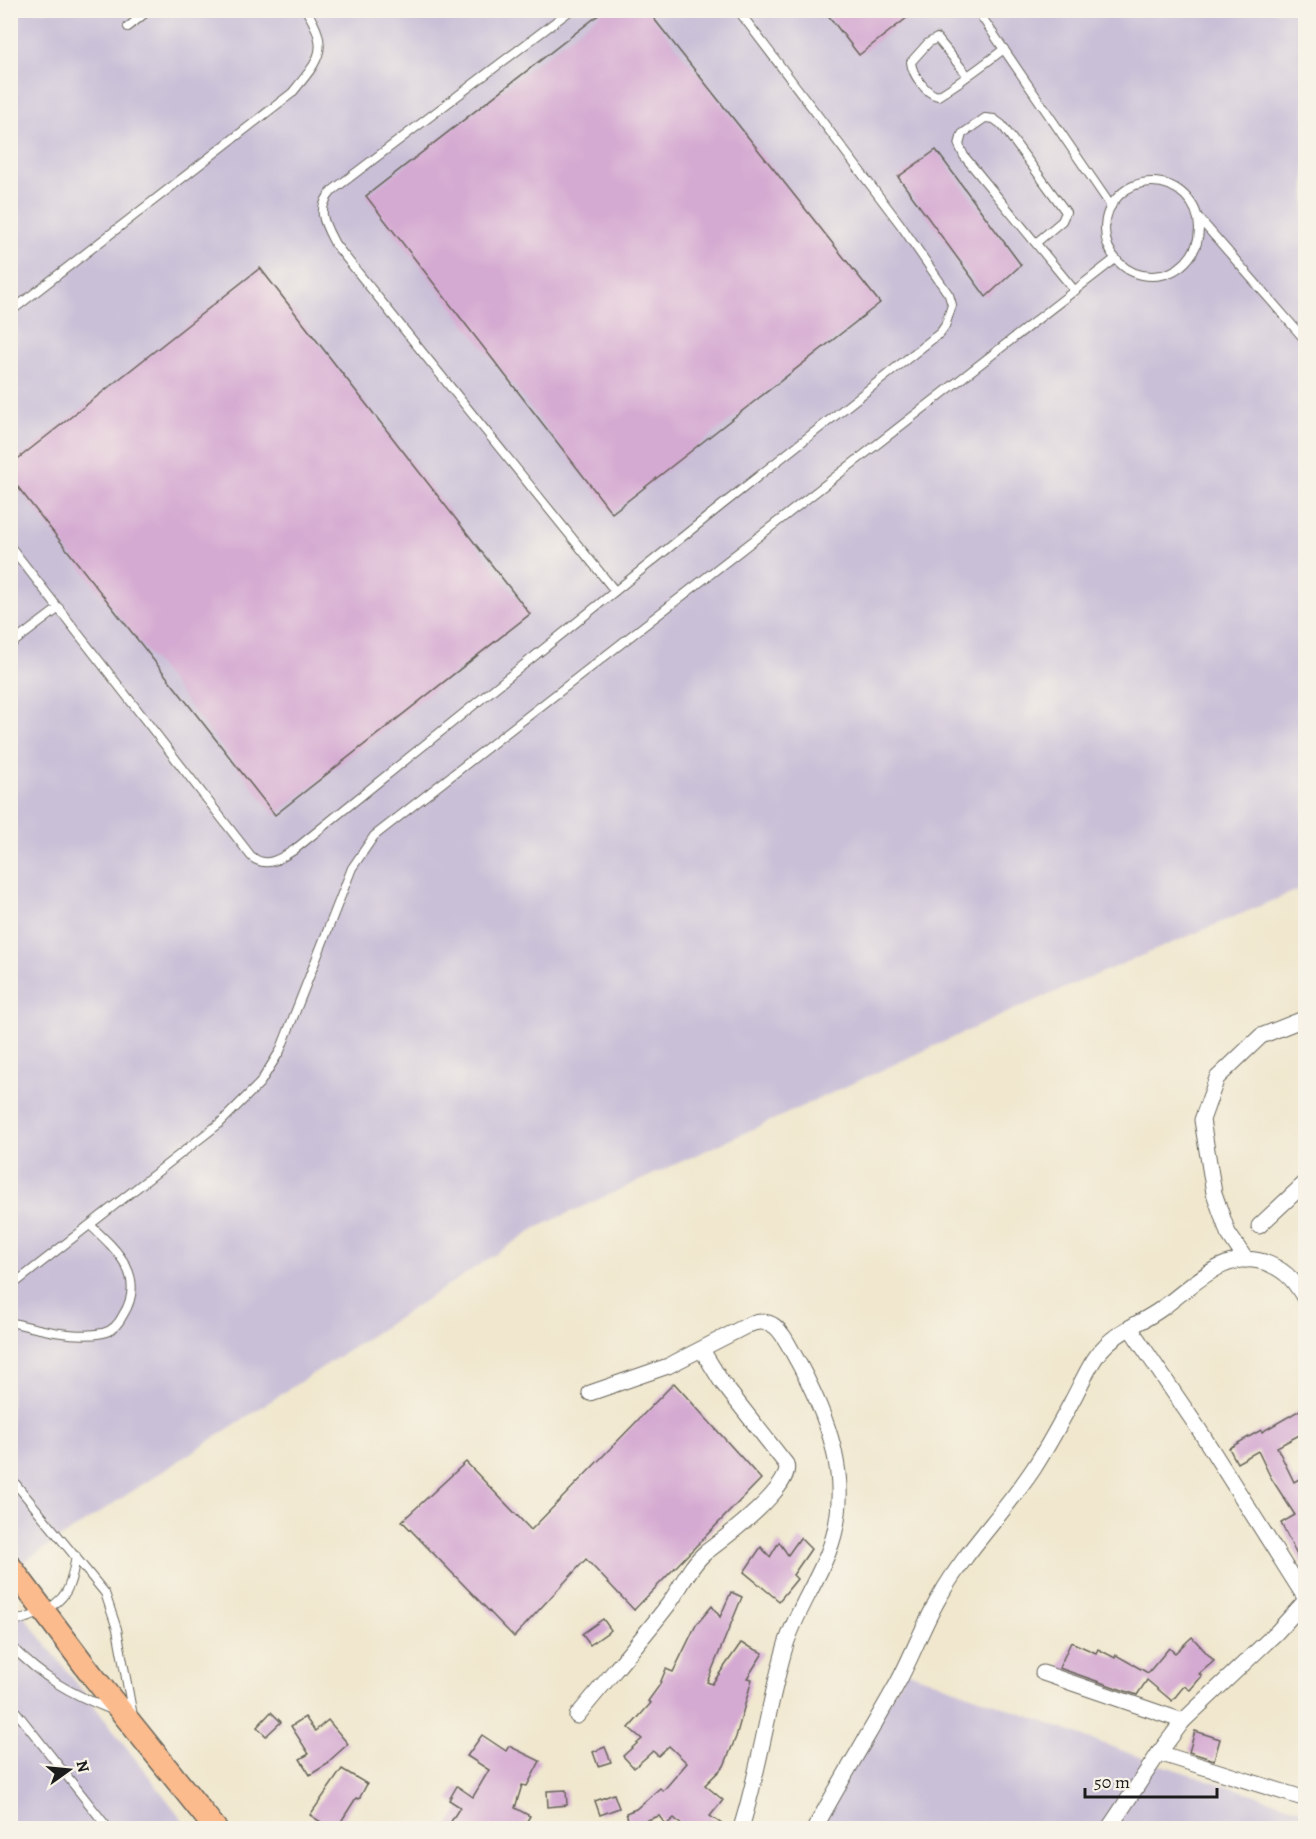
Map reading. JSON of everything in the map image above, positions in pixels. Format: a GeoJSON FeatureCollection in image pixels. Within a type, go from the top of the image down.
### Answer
{"type":"FeatureCollection","features":[{"type":"Feature","properties":{"kind":"main road"},"geometry":{"type":"LineString","coordinates":[[10,1566],[129,1722],[215,1828]]}},
{"type":"Feature","properties":{"kind":"street"},"geometry":{"type":"LineString","coordinates":[[1246,1260],[1228,1233],[1214,1193],[1202,1120],[1217,1077],[1261,1036],[1305,1018]]}},
{"type":"Feature","properties":{"kind":"street"},"geometry":{"type":"LineString","coordinates":[[1259,1226],[1305,1182]]}},
{"type":"Feature","properties":{"kind":"street"},"geometry":{"type":"LineString","coordinates":[[815,1828],[895,1687],[939,1598],[953,1576],[1013,1499],[1103,1348],[1219,1267],[1237,1260],[1260,1260],[1280,1269],[1294,1280],[1305,1301]]}},
{"type":"Feature","properties":{"kind":"street"},"geometry":{"type":"LineString","coordinates":[[590,1393],[668,1366],[759,1321],[765,1321],[779,1331],[798,1362],[823,1413],[834,1451],[840,1490],[837,1522],[834,1537],[784,1651],[752,1792],[741,1828]]}},
{"type":"Feature","properties":{"kind":"street"},"geometry":{"type":"LineString","coordinates":[[1109,1828],[1183,1721],[1277,1632],[1305,1600],[1198,1428],[1130,1328]]}},
{"type":"Feature","properties":{"kind":"street"},"geometry":{"type":"LineString","coordinates":[[577,1716],[667,1606],[698,1560],[748,1518],[777,1489],[787,1472],[786,1464],[721,1381],[702,1350]]}},
{"type":"Feature","properties":{"kind":"street"},"geometry":{"type":"LineString","coordinates":[[1043,1673],[1183,1721]]}},
{"type":"Feature","properties":{"kind":"street"},"geometry":{"type":"LineString","coordinates":[[1159,1753],[1305,1799]]}},
{"type":"Feature","properties":{"kind":"lane"},"geometry":{"type":"LineString","coordinates":[[128,27],[149,10]]}},
{"type":"Feature","properties":{"kind":"lane"},"geometry":{"type":"LineString","coordinates":[[10,312],[292,93],[311,70],[321,46],[316,26],[306,10]]}},
{"type":"Feature","properties":{"kind":"lane"},"geometry":{"type":"LineString","coordinates":[[571,10],[333,190],[326,198],[322,209],[327,229],[335,244],[615,591]]}},
{"type":"Feature","properties":{"kind":"lane"},"geometry":{"type":"LineString","coordinates":[[10,546],[251,856],[263,863],[277,860],[294,850],[940,333],[945,326],[952,305],[949,295],[900,224],[738,10]]}},
{"type":"Feature","properties":{"kind":"lane"},"geometry":{"type":"LineString","coordinates":[[977,10],[1111,206]]}},
{"type":"Feature","properties":{"kind":"lane"},"geometry":{"type":"LineString","coordinates":[[968,76],[936,38],[928,43],[911,62],[913,71],[935,96],[941,95],[968,76],[1004,49]]}},
{"type":"Feature","properties":{"kind":"lane"},"geometry":{"type":"LineString","coordinates":[[1037,242],[1062,222],[1066,212],[1002,125],[994,119],[985,118],[962,134],[959,140],[961,150],[969,164],[1037,242],[1075,291]]}},
{"type":"Feature","properties":{"kind":"lane"},"geometry":{"type":"LineString","coordinates":[[1198,217],[1199,235],[1194,253],[1182,267],[1165,275],[1147,277],[1129,271],[1115,259],[1107,242],[1106,224],[1111,206],[1123,192],[1140,183],[1158,182],[1176,188],[1190,200],[1198,217],[1305,341]]}},
{"type":"Feature","properties":{"kind":"lane"},"geometry":{"type":"LineString","coordinates":[[10,1287],[220,1123],[260,1083],[280,1050],[352,868],[374,836],[1115,259]]}},
{"type":"Feature","properties":{"kind":"lane"},"geometry":{"type":"LineString","coordinates":[[10,645],[59,608]]}},
{"type":"Feature","properties":{"kind":"lane"},"geometry":{"type":"LineString","coordinates":[[10,1322],[36,1329],[71,1334],[96,1334],[105,1333],[120,1321],[132,1293],[132,1281],[117,1252],[90,1225]]}},
{"type":"Feature","properties":{"kind":"lane"},"geometry":{"type":"LineString","coordinates":[[10,1478],[105,1593],[119,1638],[129,1722]]}},
{"type":"Feature","properties":{"kind":"lane"},"geometry":{"type":"LineString","coordinates":[[10,1619],[25,1619],[59,1602],[69,1588],[76,1556]]}},
{"type":"Feature","properties":{"kind":"lane"},"geometry":{"type":"LineString","coordinates":[[10,1645],[56,1684],[129,1722]]}},
{"type":"Feature","properties":{"kind":"lane"},"geometry":{"type":"LineString","coordinates":[[10,1704],[108,1828]]}},
{"type":"Feature","properties":{"kind":"shaded area"},"geometry":{"type":"Polygon","coordinates":[[[11,11],[1305,11],[1305,887],[1020,1007],[536,1228],[13,1569],[11,1566],[11,11]]]}},
{"type":"Feature","properties":{"kind":"shaded area"},"geometry":{"type":"Polygon","coordinates":[[[11,1599],[189,1828],[11,1828],[11,1599]]]}},
{"type":"Feature","properties":{"kind":"shaded area"},"geometry":{"type":"Polygon","coordinates":[[[906,1671],[1164,1766],[1306,1811],[1305,1828],[814,1828],[906,1671]]]}},
{"type":"Feature","properties":{"kind":"building"},"geometry":{"type":"Polygon","coordinates":[[[605,10],[647,10],[880,303],[612,513],[366,196],[605,10]]]}},
{"type":"Feature","properties":{"kind":"building"},"geometry":{"type":"Polygon","coordinates":[[[824,10],[917,10],[859,55],[824,10]]]}},
{"type":"Feature","properties":{"kind":"building"},"geometry":{"type":"Polygon","coordinates":[[[936,150],[1021,265],[986,297],[898,177],[936,150]]]}},
{"type":"Feature","properties":{"kind":"building"},"geometry":{"type":"Polygon","coordinates":[[[260,268],[530,614],[275,815],[10,477],[10,465],[260,268]]]}},
{"type":"Feature","properties":{"kind":"building"},"geometry":{"type":"Polygon","coordinates":[[[674,1383],[761,1479],[634,1610],[586,1559],[514,1637],[402,1521],[466,1462],[531,1530],[674,1383]]]}},
{"type":"Feature","properties":{"kind":"building"},"geometry":{"type":"Polygon","coordinates":[[[1305,1407],[1305,1432],[1277,1447],[1294,1482],[1299,1479],[1305,1488],[1305,1571],[1281,1523],[1295,1515],[1271,1478],[1258,1451],[1237,1463],[1229,1448],[1305,1407]]]}},
{"type":"Feature","properties":{"kind":"building"},"geometry":{"type":"Polygon","coordinates":[[[800,1538],[811,1549],[793,1575],[797,1579],[779,1601],[744,1572],[761,1547],[770,1557],[779,1542],[788,1555],[800,1538]]]}},
{"type":"Feature","properties":{"kind":"building"},"geometry":{"type":"Polygon","coordinates":[[[731,1592],[742,1597],[707,1682],[712,1684],[741,1643],[763,1653],[747,1678],[752,1679],[736,1737],[724,1766],[705,1785],[723,1800],[710,1816],[728,1828],[685,1828],[674,1818],[666,1825],[659,1816],[630,1826],[626,1813],[636,1809],[660,1788],[663,1791],[687,1763],[669,1746],[658,1756],[653,1751],[634,1768],[623,1756],[642,1739],[629,1728],[651,1703],[648,1701],[659,1686],[666,1669],[673,1672],[696,1625],[712,1606],[720,1617],[731,1592]]]}},
{"type":"Feature","properties":{"kind":"building"},"geometry":{"type":"Polygon","coordinates":[[[603,1619],[611,1630],[590,1645],[582,1634],[603,1619]]]}},
{"type":"Feature","properties":{"kind":"building"},"geometry":{"type":"Polygon","coordinates":[[[1192,1637],[1214,1661],[1199,1674],[1202,1676],[1190,1690],[1184,1686],[1172,1701],[1147,1680],[1137,1695],[1059,1668],[1071,1642],[1096,1653],[1098,1649],[1115,1658],[1116,1655],[1148,1673],[1169,1648],[1175,1653],[1192,1637]]]}},
{"type":"Feature","properties":{"kind":"building"},"geometry":{"type":"Polygon","coordinates":[[[271,1712],[281,1722],[266,1736],[257,1727],[271,1712]]]}},
{"type":"Feature","properties":{"kind":"building"},"geometry":{"type":"Polygon","coordinates":[[[305,1717],[315,1731],[328,1720],[348,1744],[329,1763],[310,1775],[300,1759],[309,1754],[291,1726],[305,1717]]]}},
{"type":"Feature","properties":{"kind":"building"},"geometry":{"type":"Polygon","coordinates":[[[1195,1731],[1220,1739],[1214,1760],[1189,1752],[1195,1731]]]}},
{"type":"Feature","properties":{"kind":"building"},"geometry":{"type":"Polygon","coordinates":[[[482,1735],[506,1751],[509,1746],[540,1761],[527,1786],[522,1785],[515,1808],[530,1816],[523,1828],[447,1828],[460,1807],[449,1800],[457,1786],[473,1797],[489,1770],[467,1756],[482,1735]]]}},
{"type":"Feature","properties":{"kind":"building"},"geometry":{"type":"Polygon","coordinates":[[[605,1747],[611,1762],[598,1766],[593,1752],[605,1747]]]}},
{"type":"Feature","properties":{"kind":"building"},"geometry":{"type":"Polygon","coordinates":[[[342,1769],[367,1784],[359,1799],[356,1798],[337,1828],[330,1828],[310,1815],[342,1769]]]}},
{"type":"Feature","properties":{"kind":"building"},"geometry":{"type":"Polygon","coordinates":[[[566,1790],[567,1805],[548,1807],[547,1791],[566,1790]]]}},
{"type":"Feature","properties":{"kind":"building"},"geometry":{"type":"Polygon","coordinates":[[[614,1794],[619,1808],[600,1815],[595,1801],[614,1794]]]}}]}
